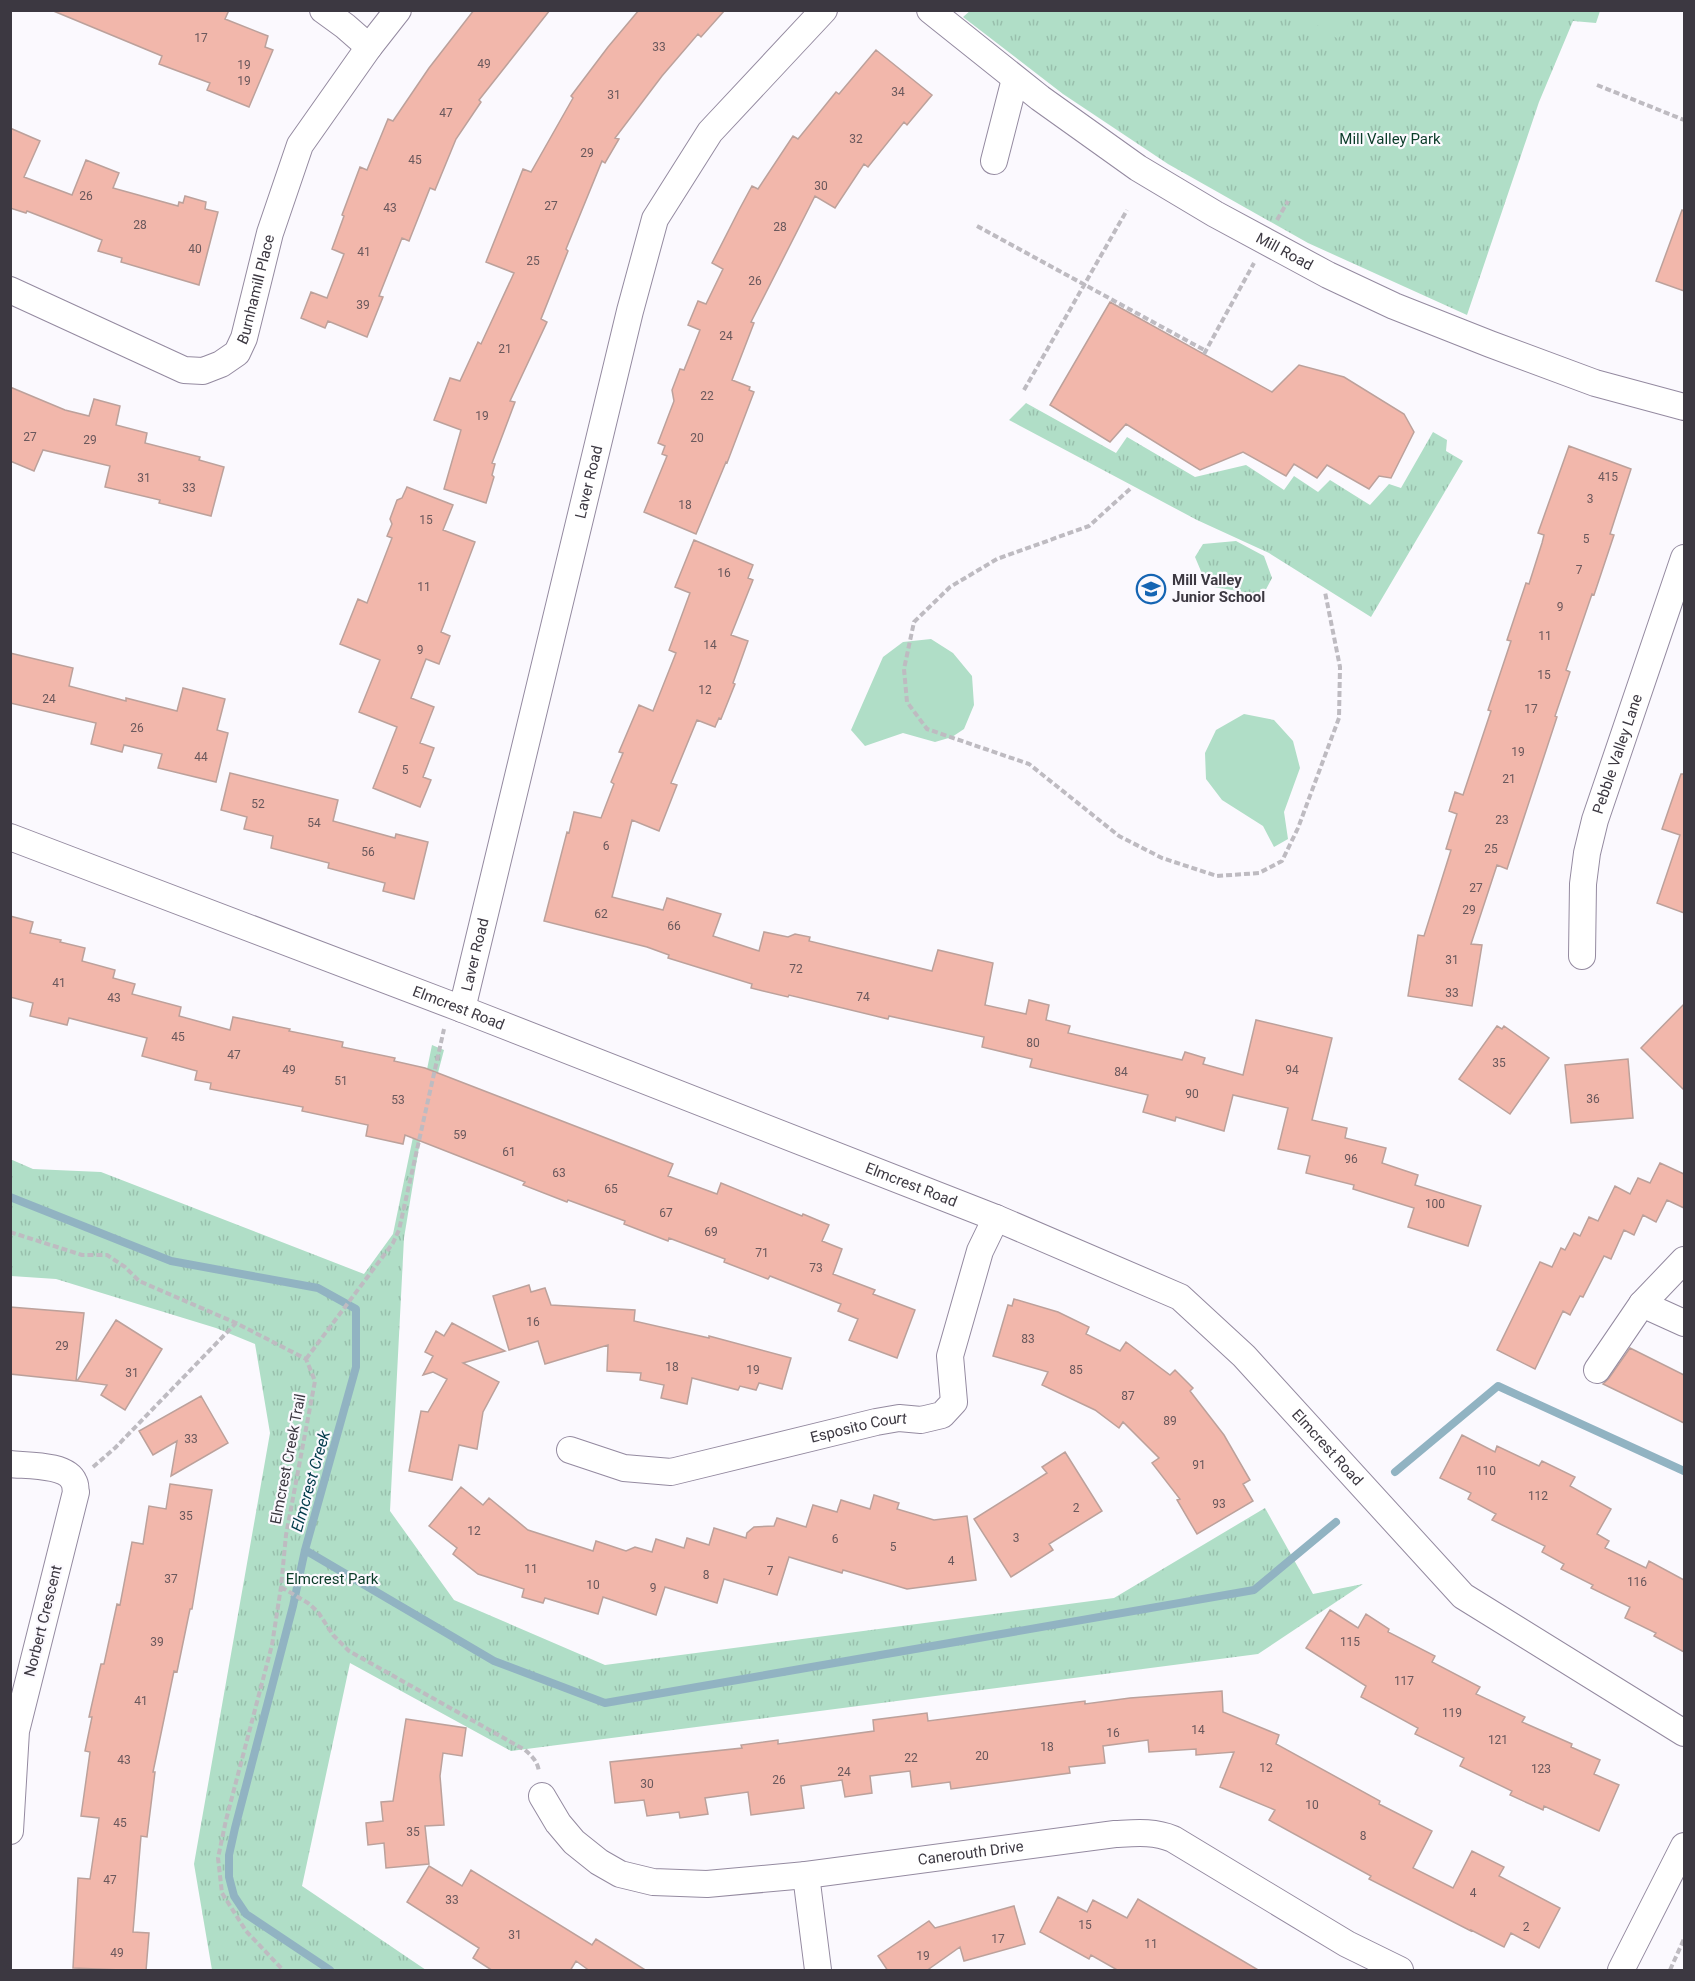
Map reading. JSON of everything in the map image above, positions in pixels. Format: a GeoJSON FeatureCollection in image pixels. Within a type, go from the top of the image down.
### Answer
{"type":"FeatureCollection","features":[{"type":"Feature","properties":{"kind":"street"},"geometry":{"type":"LineString","coordinates":[[323,10],[369,47]]}},
{"type":"Feature","properties":{"kind":"street","name":"Burnhamill Place"},"geometry":{"type":"LineString","coordinates":[[10,290],[184,370],[203,371],[221,364],[237,353],[244,338],[270,233],[300,146],[369,47],[398,10]]}},
{"type":"Feature","properties":{"kind":"street","name":"Laver Road"},"geometry":{"type":"LineString","coordinates":[[453,1017],[655,219],[711,132],[824,10]]}},
{"type":"Feature","properties":{"kind":"street","name":"Mill Road"},"geometry":{"type":"LineString","coordinates":[[930,10],[1016,79],[1143,171],[1215,214],[1328,275],[1394,306],[1595,383],[1684,407]]}},
{"type":"Feature","properties":{"kind":"street"},"geometry":{"type":"LineString","coordinates":[[994,161],[1016,79]]}},
{"type":"Feature","properties":{"kind":"street","name":"Pebble Valley Lane"},"geometry":{"type":"LineString","coordinates":[[1582,956],[1583,884],[1594,820],[1684,558]]}},
{"type":"Feature","properties":{"kind":"street","name":"Elmcrest Road"},"geometry":{"type":"LineString","coordinates":[[10,837],[453,1017],[996,1218],[1180,1297],[1244,1356],[1463,1596],[1684,1733]]}},
{"type":"Feature","properties":{"kind":"street","name":"Esposito Court"},"geometry":{"type":"LineString","coordinates":[[570,1450],[624,1468],[671,1472],[876,1422],[899,1418],[921,1420],[942,1415],[954,1402],[950,1356],[980,1251],[996,1218]]}},
{"type":"Feature","properties":{"kind":"street"},"geometry":{"type":"LineString","coordinates":[[1597,1370],[1642,1304],[1684,1260]]}},
{"type":"Feature","properties":{"kind":"street"},"geometry":{"type":"LineString","coordinates":[[1642,1304],[1684,1323]]}},
{"type":"Feature","properties":{"kind":"street"},"geometry":{"type":"LineString","coordinates":[[10,1464],[58,1469],[68,1474],[74,1482]]}},
{"type":"Feature","properties":{"kind":"street","name":"Norbert Crescent"},"geometry":{"type":"LineString","coordinates":[[10,1830],[16,1731],[76,1492],[74,1482]]}},
{"type":"Feature","properties":{"kind":"street","name":"Canerouth Drive"},"geometry":{"type":"LineString","coordinates":[[542,1796],[558,1823],[574,1842],[599,1862],[620,1874],[653,1882],[680,1884],[707,1884],[806,1875],[1115,1834],[1146,1832],[1160,1834],[1173,1839],[1347,1944],[1400,1971]]}},
{"type":"Feature","properties":{"kind":"street"},"geometry":{"type":"LineString","coordinates":[[1621,1971],[1684,1846]]}},
{"type":"Feature","properties":{"kind":"street"},"geometry":{"type":"LineString","coordinates":[[806,1875],[818,1971]]}},
{"type":"Feature","properties":{"kind":"path"},"geometry":{"type":"LineString","coordinates":[[1597,85],[1684,120]]}},
{"type":"Feature","properties":{"kind":"path"},"geometry":{"type":"LineString","coordinates":[[1275,223],[1288,201]]}},
{"type":"Feature","properties":{"kind":"path"},"geometry":{"type":"LineString","coordinates":[[1024,390],[1127,210]]}},
{"type":"Feature","properties":{"kind":"path"},"geometry":{"type":"LineString","coordinates":[[977,226],[1205,352],[1256,260]]}},
{"type":"Feature","properties":{"kind":"path"},"geometry":{"type":"LineString","coordinates":[[1130,489],[1089,526],[997,559],[950,587],[914,622],[904,669],[907,702],[927,729],[1029,764],[1119,836],[1162,858],[1217,876],[1259,873],[1282,861],[1298,828],[1339,718],[1340,667],[1325,592]]}},
{"type":"Feature","properties":{"kind":"path"},"geometry":{"type":"LineString","coordinates":[[10,1232],[82,1255],[107,1255],[125,1267],[139,1281],[236,1323],[306,1359],[393,1243],[399,1230],[442,1042],[453,1017]]}},
{"type":"Feature","properties":{"kind":"path"},"geometry":{"type":"LineString","coordinates":[[74,1482],[115,1448],[236,1323]]}},
{"type":"Feature","properties":{"kind":"path","name":"Elmcrest Creek Trail"},"geometry":{"type":"LineString","coordinates":[[283,1971],[246,1931],[222,1893],[218,1858],[272,1645],[286,1535],[315,1381],[306,1359]]}},
{"type":"Feature","properties":{"kind":"path"},"geometry":{"type":"LineString","coordinates":[[281,1587],[308,1603],[318,1612],[333,1635],[348,1651],[525,1750],[538,1766],[542,1796]]}},
{"type":"Feature","properties":{"kind":"path"},"geometry":{"type":"LineString","coordinates":[[1670,1971],[1684,1939]]}},
{"type":"Feature","properties":{"kind":"green space","name":"Mill Valley Park"},"geometry":{"type":"Polygon","coordinates":[[[971,10],[1600,11],[1596,23],[1573,21],[1539,102],[1467,315],[1308,243],[1168,164],[1063,94],[963,17],[971,10]]]}},
{"type":"Feature","properties":{"kind":"green space"},"geometry":{"type":"Polygon","coordinates":[[[1296,11],[1358,11],[1338,39],[1296,11]]]}},
{"type":"Feature","properties":{"kind":"green space"},"geometry":{"type":"Polygon","coordinates":[[[1026,403],[1116,453],[1127,437],[1195,477],[1246,465],[1284,490],[1294,476],[1318,492],[1330,480],[1370,505],[1389,484],[1401,488],[1433,432],[1447,440],[1446,451],[1463,461],[1371,617],[1269,553],[1197,520],[1009,420],[1026,403]]]}},
{"type":"Feature","properties":{"kind":"green space"},"geometry":{"type":"Polygon","coordinates":[[[1236,541],[1264,556],[1272,578],[1263,595],[1213,587],[1203,576],[1195,557],[1203,544],[1236,541]]]}},
{"type":"Feature","properties":{"kind":"green space"},"geometry":{"type":"Polygon","coordinates":[[[931,639],[953,653],[972,676],[974,705],[964,729],[952,737],[935,742],[903,733],[865,746],[851,730],[883,657],[903,642],[931,639]]]}},
{"type":"Feature","properties":{"kind":"green space"},"geometry":{"type":"Polygon","coordinates":[[[1244,714],[1274,720],[1293,741],[1300,768],[1284,812],[1288,839],[1274,847],[1263,826],[1222,800],[1206,779],[1205,753],[1216,730],[1244,714]]]}},
{"type":"Feature","properties":{"kind":"green space","name":"Elmcrest Park"},"geometry":{"type":"Polygon","coordinates":[[[432,1045],[444,1050],[420,1141],[404,1238],[390,1511],[454,1600],[605,1665],[1114,1598],[1265,1508],[1313,1594],[1363,1584],[1258,1654],[511,1751],[350,1663],[302,1886],[426,1970],[212,1970],[194,1864],[270,1433],[255,1344],[216,1328],[56,1279],[11,1276],[10,1159],[33,1169],[101,1172],[364,1274],[393,1234],[432,1045]]]}},
{"type":"Feature","properties":{"kind":"building"},"geometry":{"type":"Polygon","coordinates":[[[51,10],[229,10],[225,19],[268,36],[265,47],[273,50],[249,107],[207,90],[210,83],[159,64],[162,56],[51,10]]]}},
{"type":"Feature","properties":{"kind":"building"},"geometry":{"type":"Polygon","coordinates":[[[474,10],[550,10],[479,100],[481,102],[456,139],[435,190],[430,188],[409,241],[402,238],[379,296],[383,297],[367,337],[328,321],[325,328],[301,318],[311,292],[327,298],[344,254],[332,249],[360,167],[367,170],[388,119],[393,121],[429,68],[474,10]]]}},
{"type":"Feature","properties":{"kind":"building"},"geometry":{"type":"Polygon","coordinates":[[[639,10],[725,10],[701,37],[698,34],[662,76],[615,138],[619,139],[605,163],[602,161],[566,249],[568,251],[541,319],[547,322],[510,401],[515,402],[492,463],[495,464],[492,475],[494,477],[486,503],[444,489],[461,430],[434,420],[450,378],[460,381],[478,342],[481,344],[514,273],[486,262],[523,169],[531,172],[573,98],[571,96],[639,10]]]}},
{"type":"Feature","properties":{"kind":"building"},"geometry":{"type":"Polygon","coordinates":[[[876,50],[932,95],[907,125],[904,122],[868,167],[864,164],[835,208],[815,196],[751,322],[754,323],[732,380],[750,387],[749,390],[754,392],[727,463],[696,534],[644,512],[667,456],[662,454],[665,446],[658,443],[674,401],[672,390],[680,369],[684,370],[700,330],[688,325],[698,301],[706,304],[723,269],[712,263],[752,186],[758,189],[793,136],[798,139],[836,92],[839,94],[876,50]]]}},
{"type":"Feature","properties":{"kind":"building"},"geometry":{"type":"Polygon","coordinates":[[[10,128],[40,141],[24,177],[72,195],[86,160],[119,173],[113,188],[178,206],[179,202],[183,203],[185,196],[206,202],[205,209],[218,212],[199,285],[121,262],[122,258],[98,251],[102,240],[27,211],[26,213],[10,208],[10,128]]]}},
{"type":"Feature","properties":{"kind":"building"},"geometry":{"type":"Polygon","coordinates":[[[1682,210],[1684,211],[1684,291],[1656,281],[1682,210]]]}},
{"type":"Feature","properties":{"kind":"building"},"geometry":{"type":"Polygon","coordinates":[[[1110,302],[1272,392],[1299,365],[1344,377],[1404,414],[1414,432],[1391,478],[1379,476],[1369,489],[1327,465],[1317,478],[1294,464],[1286,476],[1243,452],[1200,470],[1126,424],[1110,442],[1050,405],[1110,302]]]}},
{"type":"Feature","properties":{"kind":"building"},"geometry":{"type":"Polygon","coordinates":[[[10,387],[65,410],[89,416],[94,399],[120,406],[116,425],[147,433],[145,443],[200,457],[199,460],[224,467],[211,516],[159,503],[160,500],[105,487],[110,466],[43,450],[34,471],[10,461],[10,387]]]}},
{"type":"Feature","properties":{"kind":"building"},"geometry":{"type":"Polygon","coordinates":[[[1569,446],[1631,469],[1610,534],[1614,535],[1566,670],[1570,672],[1555,716],[1557,717],[1507,869],[1497,865],[1471,944],[1482,945],[1472,1006],[1408,996],[1418,935],[1424,936],[1451,850],[1446,849],[1457,814],[1449,811],[1455,792],[1463,795],[1491,711],[1488,710],[1511,641],[1507,640],[1542,543],[1544,535],[1538,533],[1569,446]]]}},
{"type":"Feature","properties":{"kind":"building"},"geometry":{"type":"Polygon","coordinates":[[[407,487],[453,505],[443,530],[475,542],[441,632],[450,636],[439,664],[426,659],[411,698],[434,707],[420,743],[434,748],[423,777],[431,780],[420,807],[373,788],[397,727],[359,712],[380,660],[340,644],[358,599],[367,603],[392,538],[387,536],[392,524],[390,519],[397,500],[402,498],[407,487]]]}},
{"type":"Feature","properties":{"kind":"building"},"geometry":{"type":"Polygon","coordinates":[[[694,540],[753,565],[748,578],[753,580],[731,635],[748,641],[721,719],[719,718],[715,727],[697,720],[671,783],[677,785],[659,831],[632,820],[612,897],[663,910],[667,898],[721,914],[713,936],[759,951],[764,932],[788,937],[795,934],[810,937],[809,941],[932,971],[938,950],[993,963],[985,1005],[1026,1014],[1029,1000],[1049,1005],[1046,1020],[1070,1026],[1068,1033],[1182,1060],[1185,1052],[1205,1058],[1203,1064],[1243,1075],[1256,1020],[1332,1038],[1312,1120],[1347,1128],[1345,1138],[1386,1148],[1382,1163],[1418,1175],[1415,1185],[1481,1206],[1468,1246],[1408,1227],[1414,1208],[1353,1189],[1354,1185],[1306,1173],[1310,1156],[1278,1149],[1288,1108],[1233,1095],[1224,1131],[1176,1117],[1175,1121],[1143,1112],[1148,1095],[1030,1067],[1032,1059],[982,1047],[984,1037],[889,1016],[888,1019],[751,988],[752,984],[668,958],[669,955],[647,947],[544,921],[574,812],[601,818],[614,784],[611,782],[623,753],[619,752],[639,705],[653,711],[676,653],[669,650],[690,593],[675,587],[694,540]]]}},
{"type":"Feature","properties":{"kind":"building"},"geometry":{"type":"Polygon","coordinates":[[[10,653],[73,668],[69,686],[126,701],[126,698],[177,711],[183,688],[225,699],[217,730],[228,733],[216,782],[158,768],[162,754],[124,745],[122,752],[91,744],[96,723],[10,703],[10,653]]]}},
{"type":"Feature","properties":{"kind":"building"},"geometry":{"type":"Polygon","coordinates":[[[230,773],[338,800],[333,821],[395,838],[396,834],[428,842],[414,899],[383,891],[385,883],[328,868],[329,863],[271,848],[273,836],[244,829],[247,817],[221,810],[230,773]]]}},
{"type":"Feature","properties":{"kind":"building"},"geometry":{"type":"Polygon","coordinates":[[[1681,774],[1684,774],[1684,913],[1657,903],[1680,835],[1662,829],[1681,774]]]}},
{"type":"Feature","properties":{"kind":"building"},"geometry":{"type":"Polygon","coordinates":[[[10,916],[33,922],[30,933],[85,948],[82,961],[115,970],[113,978],[135,984],[132,994],[181,1007],[179,1016],[230,1030],[233,1017],[343,1042],[342,1047],[395,1058],[394,1061],[425,1068],[673,1164],[668,1176],[717,1194],[721,1183],[829,1225],[822,1241],[842,1249],[833,1274],[875,1290],[873,1294],[915,1310],[897,1358],[849,1340],[858,1319],[838,1311],[841,1304],[770,1276],[768,1279],[724,1262],[725,1259],[669,1238],[668,1241],[624,1224],[625,1221],[523,1185],[525,1182],[405,1135],[403,1144],[366,1136],[368,1125],[302,1111],[303,1107],[210,1089],[211,1083],[195,1080],[197,1071],[142,1056],[147,1038],[69,1018],[67,1025],[30,1016],[33,1003],[10,997],[10,916]]]}},
{"type":"Feature","properties":{"kind":"building"},"geometry":{"type":"Polygon","coordinates":[[[1684,1004],[1684,1090],[1641,1048],[1684,1004]]]}},
{"type":"Feature","properties":{"kind":"building"},"geometry":{"type":"Polygon","coordinates":[[[1497,1026],[1502,1029],[1504,1026],[1549,1058],[1510,1114],[1459,1079],[1497,1026]]]}},
{"type":"Feature","properties":{"kind":"building"},"geometry":{"type":"Polygon","coordinates":[[[1628,1059],[1633,1118],[1571,1123],[1565,1065],[1628,1059]]]}},
{"type":"Feature","properties":{"kind":"building"},"geometry":{"type":"Polygon","coordinates":[[[1660,1163],[1684,1174],[1684,1208],[1667,1200],[1656,1222],[1643,1215],[1634,1235],[1624,1230],[1611,1259],[1604,1256],[1583,1297],[1580,1296],[1570,1315],[1563,1311],[1535,1369],[1497,1350],[1540,1262],[1552,1267],[1561,1248],[1565,1250],[1574,1233],[1580,1236],[1589,1217],[1598,1221],[1615,1186],[1630,1194],[1638,1178],[1650,1183],[1660,1163]]]}},
{"type":"Feature","properties":{"kind":"building"},"geometry":{"type":"Polygon","coordinates":[[[529,1285],[531,1292],[545,1288],[551,1305],[635,1310],[634,1321],[709,1338],[709,1336],[791,1358],[782,1389],[759,1383],[756,1390],[740,1386],[738,1390],[692,1378],[687,1404],[661,1398],[664,1385],[640,1380],[641,1373],[607,1371],[608,1345],[545,1364],[538,1341],[509,1350],[493,1296],[529,1285]]]}},
{"type":"Feature","properties":{"kind":"building"},"geometry":{"type":"Polygon","coordinates":[[[1014,1299],[1058,1312],[1089,1327],[1086,1334],[1120,1351],[1126,1342],[1170,1375],[1175,1370],[1193,1388],[1190,1391],[1224,1435],[1250,1480],[1243,1484],[1253,1501],[1197,1534],[1177,1500],[1180,1499],[1152,1463],[1159,1458],[1123,1422],[1119,1428],[1095,1410],[1042,1385],[1048,1372],[993,1356],[1008,1305],[1012,1306],[1014,1299]]]}},
{"type":"Feature","properties":{"kind":"building"},"geometry":{"type":"Polygon","coordinates":[[[10,1307],[84,1313],[76,1381],[10,1374],[10,1307]]]}},
{"type":"Feature","properties":{"kind":"building"},"geometry":{"type":"Polygon","coordinates":[[[116,1320],[162,1349],[125,1410],[101,1395],[107,1385],[77,1381],[116,1320]]]}},
{"type":"Feature","properties":{"kind":"building"},"geometry":{"type":"Polygon","coordinates":[[[452,1323],[505,1351],[463,1363],[499,1382],[483,1412],[477,1449],[459,1445],[452,1480],[409,1471],[421,1411],[428,1412],[447,1379],[433,1372],[423,1375],[433,1356],[425,1352],[436,1331],[444,1336],[452,1323]]]}},
{"type":"Feature","properties":{"kind":"building"},"geometry":{"type":"Polygon","coordinates":[[[1630,1348],[1684,1375],[1684,1423],[1603,1384],[1630,1348]]]}},
{"type":"Feature","properties":{"kind":"building"},"geometry":{"type":"Polygon","coordinates":[[[201,1396],[228,1443],[171,1476],[177,1441],[153,1455],[139,1431],[201,1396]]]}},
{"type":"Feature","properties":{"kind":"building"},"geometry":{"type":"Polygon","coordinates":[[[1462,1435],[1495,1452],[1497,1446],[1539,1466],[1542,1461],[1575,1477],[1570,1486],[1611,1509],[1597,1534],[1609,1541],[1605,1548],[1646,1568],[1649,1561],[1684,1580],[1684,1652],[1654,1636],[1656,1633],[1625,1618],[1630,1607],[1591,1588],[1593,1585],[1561,1569],[1564,1564],[1542,1552],[1545,1546],[1492,1520],[1496,1514],[1468,1499],[1471,1493],[1440,1478],[1462,1435]]]}},
{"type":"Feature","properties":{"kind":"building"},"geometry":{"type":"Polygon","coordinates":[[[1065,1452],[1102,1511],[1049,1544],[1053,1550],[1011,1577],[974,1519],[1047,1473],[1042,1467],[1065,1452]]]}},
{"type":"Feature","properties":{"kind":"building"},"geometry":{"type":"Polygon","coordinates":[[[170,1484],[212,1490],[192,1609],[190,1609],[177,1672],[174,1671],[153,1772],[155,1772],[147,1837],[141,1836],[133,1932],[149,1933],[146,1971],[73,1968],[78,1878],[90,1879],[99,1818],[81,1816],[90,1752],[85,1751],[92,1717],[89,1717],[101,1664],[104,1664],[117,1604],[120,1605],[132,1542],[143,1544],[149,1506],[166,1509],[170,1484]]]}},
{"type":"Feature","properties":{"kind":"building"},"geometry":{"type":"Polygon","coordinates":[[[461,1487],[483,1505],[489,1498],[528,1530],[593,1551],[596,1541],[626,1551],[635,1547],[652,1552],[656,1539],[684,1548],[687,1538],[709,1545],[714,1528],[746,1538],[747,1533],[754,1527],[774,1526],[777,1518],[806,1527],[813,1505],[837,1512],[841,1500],[870,1509],[874,1495],[899,1503],[897,1509],[934,1520],[967,1516],[976,1580],[907,1589],[789,1557],[777,1595],[724,1579],[717,1603],[665,1587],[656,1615],[603,1597],[598,1614],[545,1598],[543,1603],[522,1597],[524,1589],[478,1574],[453,1554],[457,1548],[429,1526],[461,1487]]]}},
{"type":"Feature","properties":{"kind":"building"},"geometry":{"type":"Polygon","coordinates":[[[1330,1610],[1358,1628],[1366,1614],[1389,1629],[1388,1632],[1435,1656],[1432,1662],[1480,1687],[1476,1694],[1525,1717],[1522,1722],[1572,1744],[1571,1747],[1600,1760],[1594,1774],[1619,1785],[1599,1831],[1544,1806],[1543,1810],[1510,1795],[1512,1791],[1460,1766],[1464,1758],[1415,1734],[1418,1728],[1361,1697],[1366,1686],[1306,1648],[1330,1610]]]}},
{"type":"Feature","properties":{"kind":"building"},"geometry":{"type":"Polygon","coordinates":[[[1222,1691],[1223,1712],[1279,1735],[1276,1744],[1380,1801],[1379,1804],[1432,1831],[1413,1868],[1453,1888],[1472,1851],[1504,1867],[1499,1876],[1560,1908],[1539,1948],[1511,1933],[1504,1947],[1369,1879],[1371,1876],[1269,1820],[1275,1810],[1220,1787],[1234,1752],[1196,1755],[1196,1749],[1149,1752],[1148,1740],[1103,1746],[1105,1763],[1069,1767],[1070,1773],[951,1789],[950,1782],[912,1787],[910,1771],[870,1776],[872,1793],[845,1797],[842,1780],[801,1786],[804,1808],[751,1815],[748,1792],[705,1798],[708,1814],[680,1818],[679,1812],[647,1816],[644,1800],[615,1803],[610,1762],[742,1748],[741,1745],[778,1740],[778,1744],[874,1731],[873,1720],[927,1713],[928,1721],[1085,1701],[1085,1704],[1222,1691]]]}},
{"type":"Feature","properties":{"kind":"building"},"geometry":{"type":"Polygon","coordinates":[[[406,1719],[466,1728],[462,1756],[443,1753],[440,1776],[444,1825],[425,1826],[429,1864],[386,1868],[384,1843],[368,1845],[366,1823],[383,1821],[381,1802],[393,1801],[406,1719]]]}},
{"type":"Feature","properties":{"kind":"building"},"geometry":{"type":"Polygon","coordinates":[[[429,1866],[462,1886],[471,1870],[592,1945],[596,1939],[647,1971],[590,1971],[576,1961],[570,1971],[493,1971],[473,1958],[479,1948],[407,1902],[429,1866]]]}},
{"type":"Feature","properties":{"kind":"building"},"geometry":{"type":"Polygon","coordinates":[[[1058,1897],[1087,1912],[1093,1900],[1127,1918],[1138,1899],[1260,1971],[1119,1971],[1091,1955],[1089,1959],[1040,1932],[1058,1897]]]}},
{"type":"Feature","properties":{"kind":"building"},"geometry":{"type":"Polygon","coordinates":[[[1014,1906],[1025,1944],[964,1961],[960,1947],[926,1971],[888,1971],[878,1956],[929,1921],[935,1928],[1014,1906]]]}},
{"type":"Feature","properties":{"kind":"waterway","name":"Elmcrest Creek"},"geometry":{"type":"LineString","coordinates":[[10,1197],[171,1261],[318,1288],[356,1309],[356,1367],[305,1550],[293,1606],[229,1855],[229,1877],[234,1896],[246,1914],[330,1970]]}},
{"type":"Feature","properties":{"kind":"waterway"},"geometry":{"type":"LineString","coordinates":[[1395,1472],[1498,1386],[1684,1471]]}},
{"type":"Feature","properties":{"kind":"waterway"},"geometry":{"type":"LineString","coordinates":[[305,1550],[494,1661],[605,1703],[1254,1590],[1336,1522]]}},
{"type":"Feature","properties":{"kind":"place","name":"Mill Valley Junior School"},"geometry":{"type":"Point","coordinates":[1151,589]}}]}
